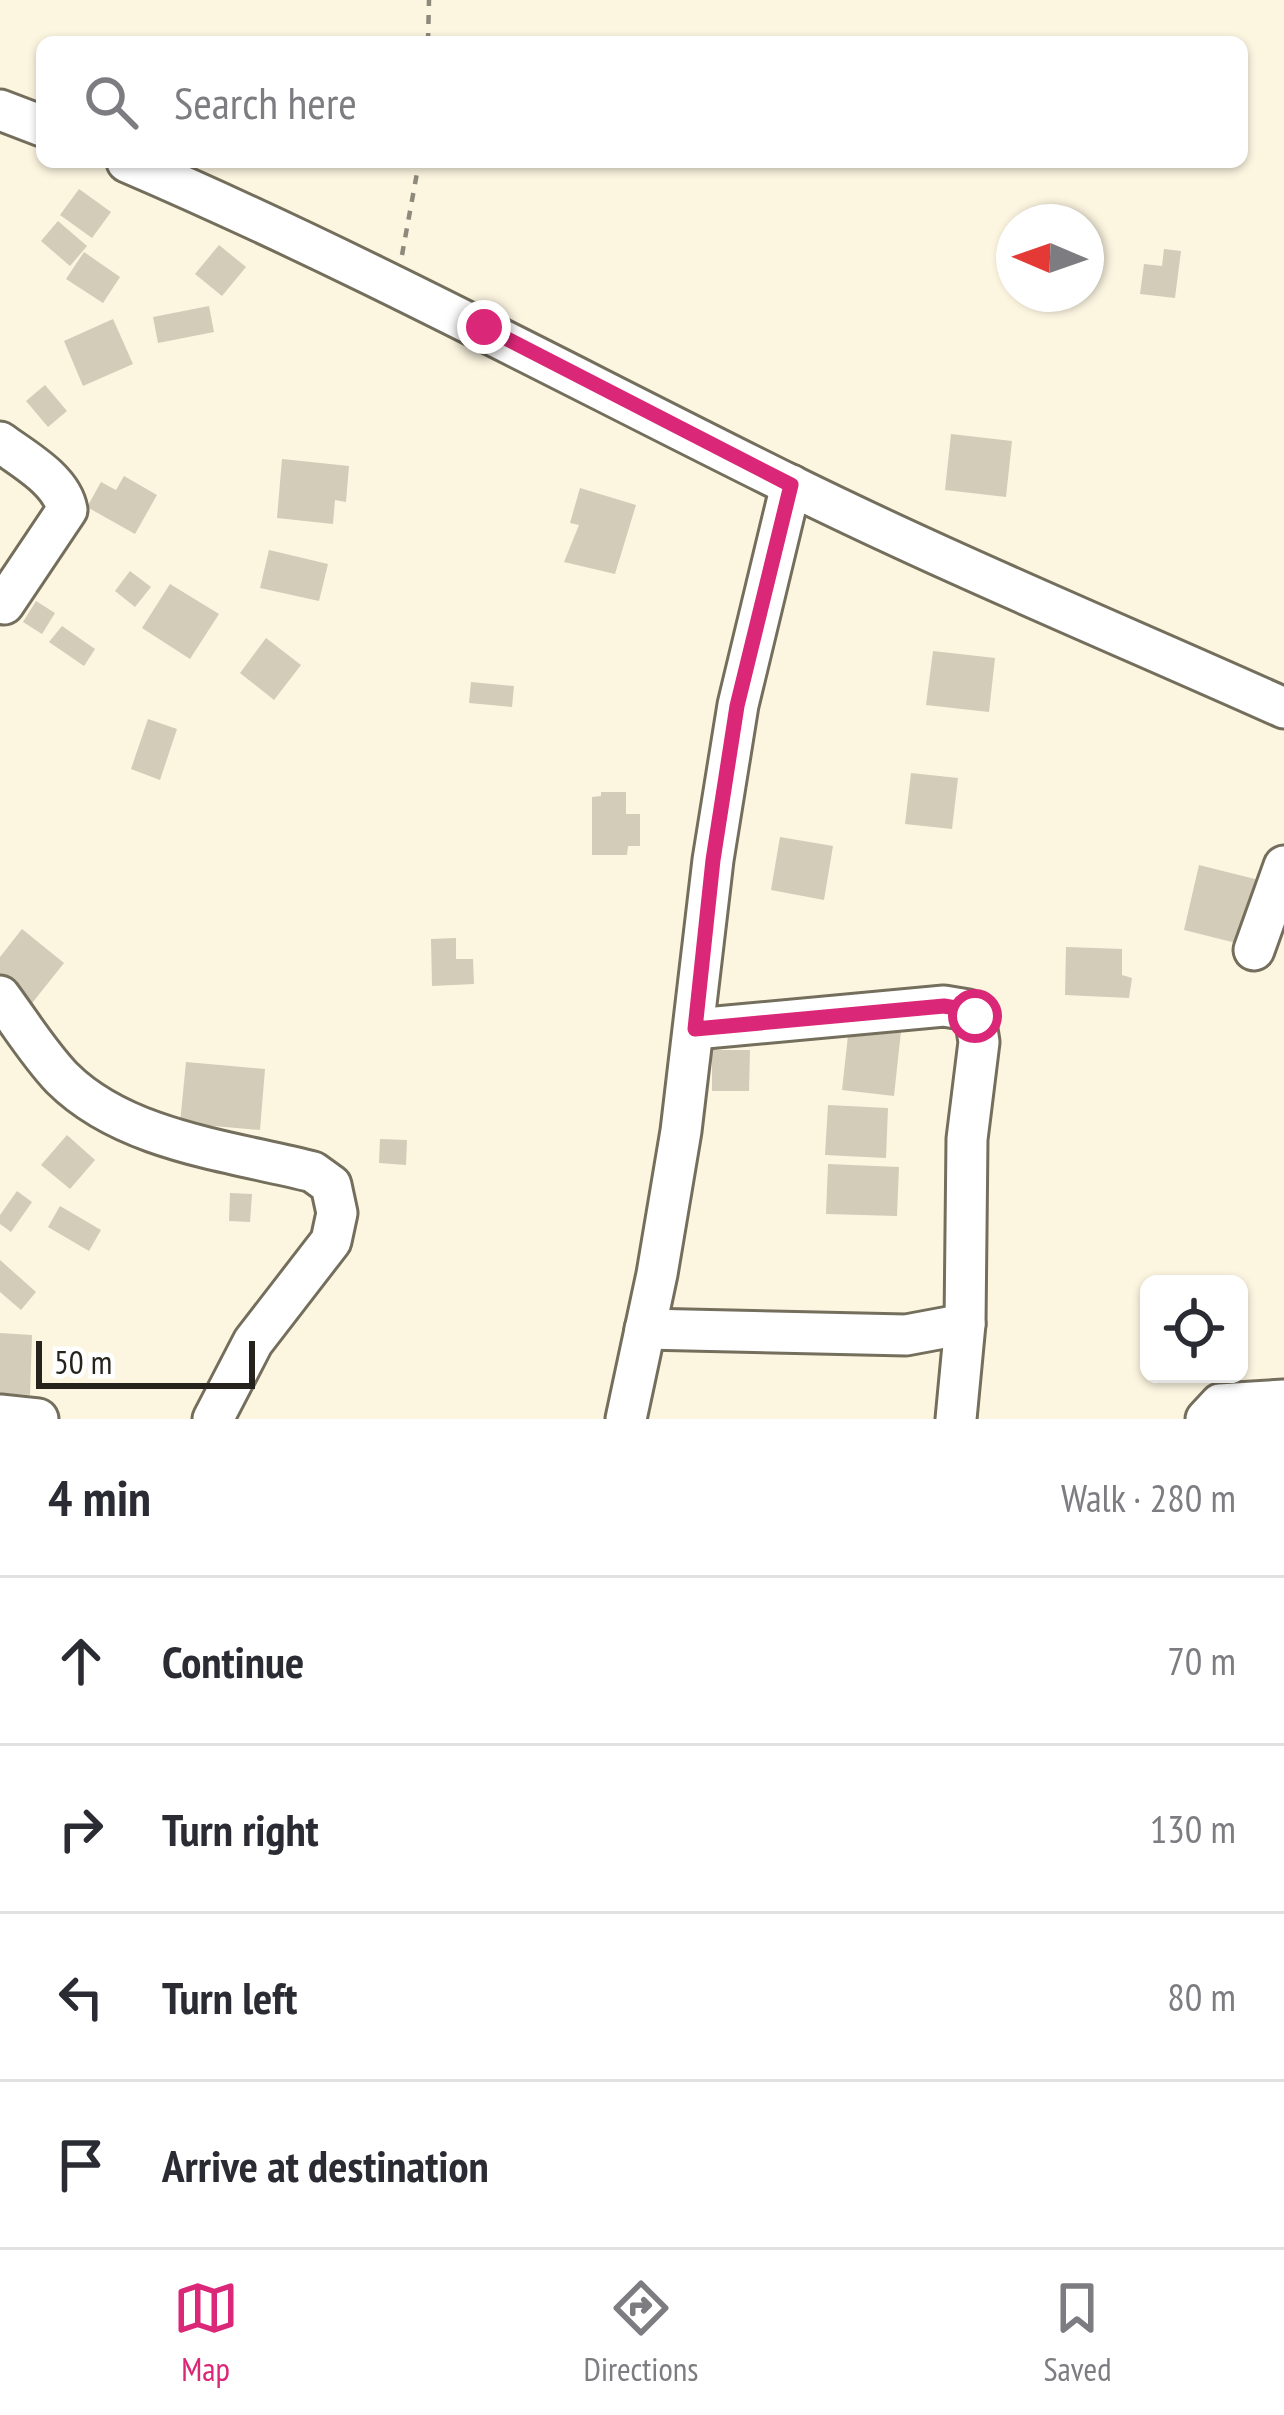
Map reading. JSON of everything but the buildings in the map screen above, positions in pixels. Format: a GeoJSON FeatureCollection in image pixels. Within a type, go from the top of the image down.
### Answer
{"type":"FeatureCollection","features":[{"type":"Feature","properties":{"kind":"street"},"geometry":{"type":"LineString","coordinates":[[0,110],[36,124]]}},
{"type":"Feature","properties":{"kind":"street"},"geometry":{"type":"LineString","coordinates":[[140,168],[394,284],[791,485],[1284,708]]}},
{"type":"Feature","properties":{"kind":"street"},"geometry":{"type":"LineString","coordinates":[[0,442],[54,485],[67,510],[4,604]]}},
{"type":"Feature","properties":{"kind":"street"},"geometry":{"type":"LineString","coordinates":[[626,1419],[695,1029],[713,860],[737,706],[791,485]]}},
{"type":"Feature","properties":{"kind":"street"},"geometry":{"type":"LineString","coordinates":[[1254,950],[1284,866]]}},
{"type":"Feature","properties":{"kind":"street"},"geometry":{"type":"LineString","coordinates":[[0,996],[13,1043],[95,1105],[154,1132],[313,1172],[331,1185],[337,1213],[332,1241],[253,1342],[213,1419]]}},
{"type":"Feature","properties":{"kind":"street"},"geometry":{"type":"LineString","coordinates":[[695,1029],[944,1006],[975,1016],[979,1042],[967,1139],[964,1324],[956,1419]]}},
{"type":"Feature","properties":{"kind":"street"},"geometry":{"type":"LineString","coordinates":[[645,1329],[906,1335],[964,1324]]}},
{"type":"Feature","properties":{"kind":"street"},"geometry":{"type":"LineString","coordinates":[[1206,1419],[1220,1404],[1284,1400]]}},
{"type":"Feature","properties":{"kind":"street"},"geometry":{"type":"LineString","coordinates":[[0,1415],[38,1419]]}},
{"type":"Feature","properties":{"kind":"path"},"geometry":{"type":"LineString","coordinates":[[428,36],[429,0]]}},
{"type":"Feature","properties":{"kind":"path"},"geometry":{"type":"LineString","coordinates":[[394,284],[408,236],[418,168]]}},
{"type":"Feature","properties":{"kind":"route"},"geometry":{"type":"LineString","coordinates":[[484,327],[791,485],[737,706],[713,860],[695,1029],[944,1006],[975,1016]]}}]}
